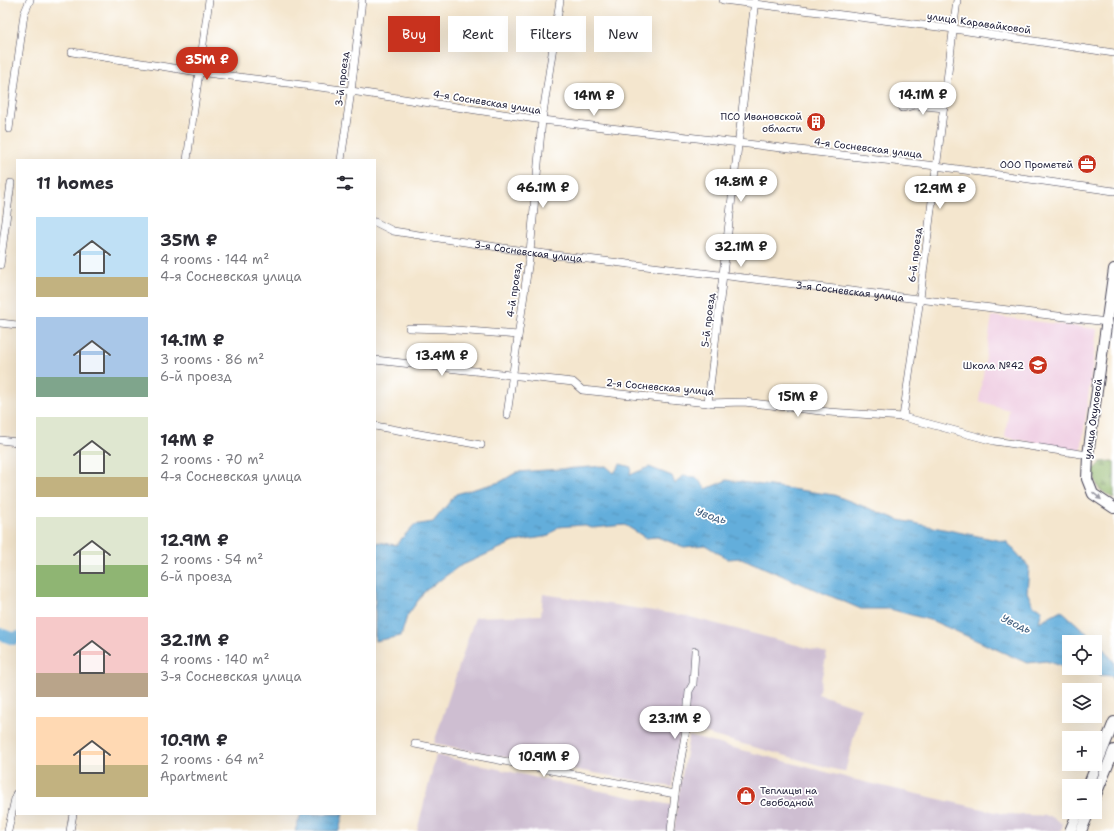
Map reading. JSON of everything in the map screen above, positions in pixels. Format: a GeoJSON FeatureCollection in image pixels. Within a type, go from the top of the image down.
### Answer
{"type":"FeatureCollection","features":[{"type":"Feature","properties":{"kind":"main road","name":"улица Окуловой"},"geometry":{"type":"LineString","coordinates":[[1114,269],[1111,323],[1088,455],[1087,479],[1093,494],[1114,508]]}},
{"type":"Feature","properties":{"kind":"main road"},"geometry":{"type":"LineString","coordinates":[[1091,779],[1114,722]]}},
{"type":"Feature","properties":{"kind":"main road"},"geometry":{"type":"LineString","coordinates":[[1102,780],[1114,750]]}},
{"type":"Feature","properties":{"kind":"main road"},"geometry":{"type":"LineString","coordinates":[[1070,831],[1075,819]]}},
{"type":"Feature","properties":{"kind":"main road"},"geometry":{"type":"LineString","coordinates":[[1081,831],[1086,819]]}},
{"type":"Feature","properties":{"kind":"street"},"geometry":{"type":"LineString","coordinates":[[9,129],[24,14],[30,0]]}},
{"type":"Feature","properties":{"kind":"street"},"geometry":{"type":"LineString","coordinates":[[187,159],[209,0]]}},
{"type":"Feature","properties":{"kind":"street","name":"3-й проезд"},"geometry":{"type":"LineString","coordinates":[[341,159],[362,0]]}},
{"type":"Feature","properties":{"kind":"street","name":"4-й проезд"},"geometry":{"type":"LineString","coordinates":[[507,415],[530,252],[542,120],[560,0]]}},
{"type":"Feature","properties":{"kind":"street","name":"улица Каравайковой"},"geometry":{"type":"LineString","coordinates":[[723,0],[755,2],[954,29],[1114,53]]}},
{"type":"Feature","properties":{"kind":"street","name":"6-й проезд"},"geometry":{"type":"LineString","coordinates":[[903,417],[920,298],[958,0]]}},
{"type":"Feature","properties":{"kind":"street","name":"5-й проезд"},"geometry":{"type":"LineString","coordinates":[[708,403],[755,2]]}},
{"type":"Feature","properties":{"kind":"street","name":"4-я Сосневская улица"},"geometry":{"type":"LineString","coordinates":[[72,52],[198,72],[351,91],[542,120],[936,166],[1114,191]]}},
{"type":"Feature","properties":{"kind":"street"},"geometry":{"type":"LineString","coordinates":[[902,108],[915,105],[944,108]]}},
{"type":"Feature","properties":{"kind":"street"},"geometry":{"type":"LineString","coordinates":[[0,265],[11,183]]}},
{"type":"Feature","properties":{"kind":"street","name":"3-я Сосневская улица"},"geometry":{"type":"LineString","coordinates":[[376,222],[393,231],[530,252],[723,276],[920,298],[1111,323]]}},
{"type":"Feature","properties":{"kind":"street"},"geometry":{"type":"LineString","coordinates":[[0,323],[16,326]]}},
{"type":"Feature","properties":{"kind":"street"},"geometry":{"type":"LineString","coordinates":[[409,328],[444,329],[518,335]]}},
{"type":"Feature","properties":{"kind":"street","name":"2-я Сосневская улица"},"geometry":{"type":"LineString","coordinates":[[376,360],[573,382],[582,390],[708,403],[744,402],[829,412],[903,417],[994,440],[1088,455]]}},
{"type":"Feature","properties":{"kind":"street"},"geometry":{"type":"LineString","coordinates":[[376,426],[481,445]]}},
{"type":"Feature","properties":{"kind":"street"},"geometry":{"type":"LineString","coordinates":[[0,440],[16,442]]}},
{"type":"Feature","properties":{"kind":"street"},"geometry":{"type":"LineString","coordinates":[[671,831],[675,794],[686,730],[689,691],[693,684],[695,651]]}},
{"type":"Feature","properties":{"kind":"street"},"geometry":{"type":"LineString","coordinates":[[415,744],[675,794]]}},
{"type":"Feature","properties":{"kind":"street"},"geometry":{"type":"LineString","coordinates":[[8,831],[16,794]]}},
{"type":"Feature","properties":{"kind":"street"},"geometry":{"type":"LineString","coordinates":[[70,831],[73,815]]}},
{"type":"Feature","properties":{"kind":"shaded area","name":"Школа №42"},"geometry":{"type":"Polygon","coordinates":[[[992,316],[1097,329],[1081,452],[1005,437],[1009,410],[979,401],[992,316]]]}},
{"type":"Feature","properties":{"kind":"shaded area"},"geometry":{"type":"Polygon","coordinates":[[[543,594],[686,616],[827,653],[818,694],[861,708],[845,772],[688,729],[687,700],[685,700],[672,787],[434,743],[475,617],[541,615],[543,594]]]}},
{"type":"Feature","properties":{"kind":"shaded area"},"geometry":{"type":"Polygon","coordinates":[[[689,736],[856,780],[991,811],[1006,814],[1050,816],[1063,824],[1061,831],[674,831],[689,736]]]}},
{"type":"Feature","properties":{"kind":"shaded area"},"geometry":{"type":"Polygon","coordinates":[[[436,755],[556,782],[671,805],[669,831],[417,831],[436,755]]]}},
{"type":"Feature","properties":{"kind":"green space"},"geometry":{"type":"Polygon","coordinates":[[[1101,462],[1114,462],[1114,499],[1099,489],[1092,471],[1101,462]]]}},
{"type":"Feature","properties":{"kind":"water","name":"Уводь"},"geometry":{"type":"Polygon","coordinates":[[[620,464],[631,467],[630,475],[649,467],[672,476],[675,484],[682,476],[696,477],[706,489],[727,480],[834,495],[899,520],[1007,542],[1029,567],[1027,592],[1033,605],[1042,610],[1039,622],[1061,610],[1089,635],[1062,635],[1062,667],[1046,661],[1027,663],[933,621],[890,609],[861,609],[741,558],[728,559],[705,545],[684,547],[657,537],[646,538],[625,525],[592,528],[582,525],[558,527],[549,536],[514,542],[458,567],[425,591],[407,616],[401,636],[376,641],[376,545],[378,542],[396,545],[414,525],[433,522],[456,494],[500,482],[517,472],[606,466],[614,473],[620,464]]]}},
{"type":"Feature","properties":{"kind":"water"},"geometry":{"type":"Polygon","coordinates":[[[1102,647],[1114,662],[1114,682],[1112,676],[1100,675],[1102,675],[1102,647]]]}},
{"type":"Feature","properties":{"kind":"water"},"geometry":{"type":"Polygon","coordinates":[[[301,815],[343,815],[339,831],[295,831],[301,815]]]}},
{"type":"Feature","properties":{"kind":"waterway"},"geometry":{"type":"LineString","coordinates":[[0,634],[14,639],[16,638]]}},
{"type":"Feature","properties":{"kind":"place","name":"ПСО Ивановской области"},"geometry":{"type":"Point","coordinates":[816,122]}},
{"type":"Feature","properties":{"kind":"place","name":"ООО Прометей"},"geometry":{"type":"Point","coordinates":[1087,164]}},
{"type":"Feature","properties":{"kind":"place","name":"Школа №42"},"geometry":{"type":"Point","coordinates":[1038,365]}},
{"type":"Feature","properties":{"kind":"place","name":"Теплицы на Свободной"},"geometry":{"type":"Point","coordinates":[746,796]}}]}
